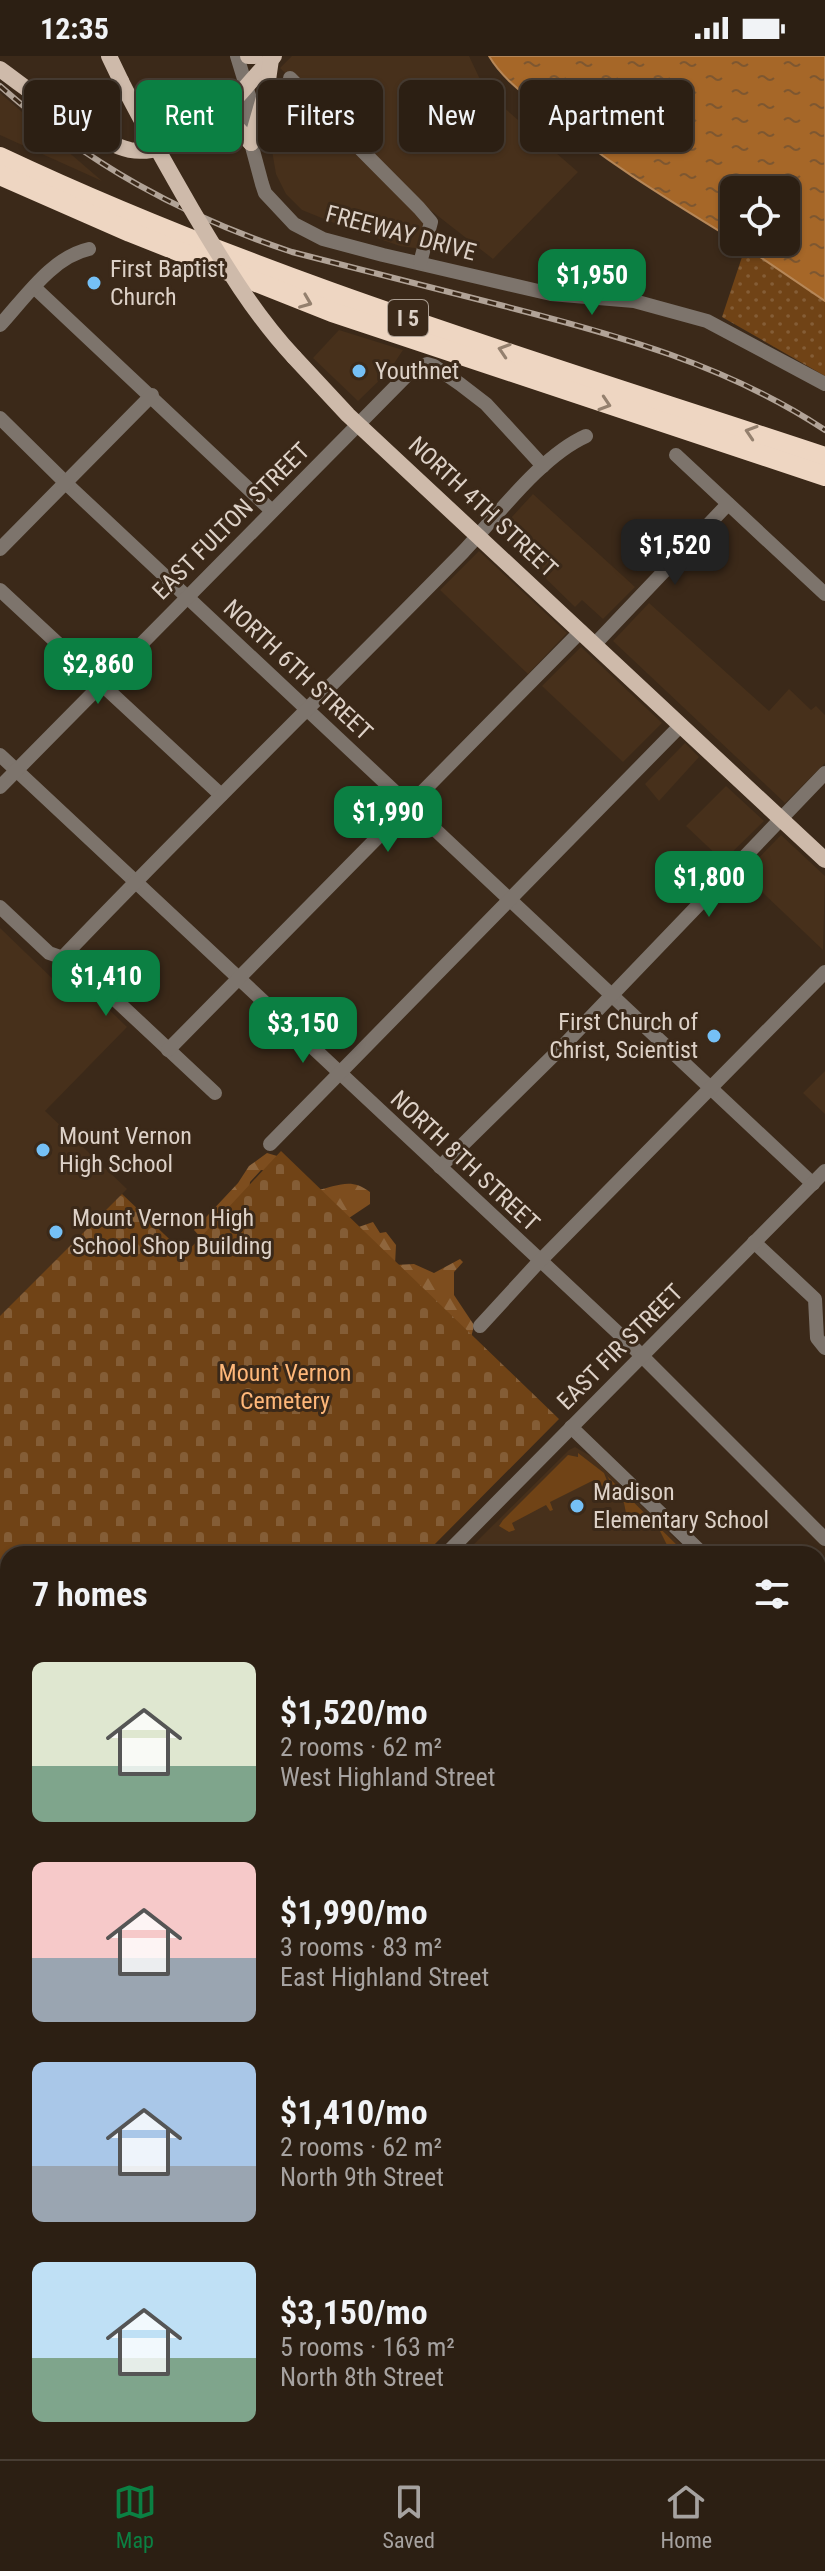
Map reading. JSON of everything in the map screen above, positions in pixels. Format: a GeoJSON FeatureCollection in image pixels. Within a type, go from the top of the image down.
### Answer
{"type":"FeatureCollection","features":[{"type":"Feature","properties":{"kind":"highway","name":"I 5"},"geometry":{"type":"LineString","coordinates":[[0,157],[123,212],[264,269],[824,470]]}},
{"type":"Feature","properties":{"kind":"highway","name":"I 5"},"geometry":{"type":"LineString","coordinates":[[0,175],[130,232],[390,333],[824,470]]}},
{"type":"Feature","properties":{"kind":"highway"},"geometry":{"type":"LineString","coordinates":[[0,185],[37,201],[130,232]]}},
{"type":"Feature","properties":{"kind":"main road","name":"NORTH 4TH STREET"},"geometry":{"type":"LineString","coordinates":[[109,56],[205,232],[268,329],[358,424],[825,860]]}},
{"type":"Feature","properties":{"kind":"main road"},"geometry":{"type":"LineString","coordinates":[[248,56],[266,57]]}},
{"type":"Feature","properties":{"kind":"main road"},"geometry":{"type":"LineString","coordinates":[[242,89],[266,57]]}},
{"type":"Feature","properties":{"kind":"main road"},"geometry":{"type":"LineString","coordinates":[[251,143],[267,87],[266,57]]}},
{"type":"Feature","properties":{"kind":"main road"},"geometry":{"type":"LineString","coordinates":[[0,69],[108,143],[136,150]]}},
{"type":"Feature","properties":{"kind":"main road"},"geometry":{"type":"LineString","coordinates":[[242,133],[251,143]]}},
{"type":"Feature","properties":{"kind":"street","name":"FREEWAY DRIVE"},"geometry":{"type":"LineString","coordinates":[[237,56],[251,102],[251,143],[265,193],[294,224],[323,239],[551,294],[634,301],[707,321],[825,384]]}},
{"type":"Feature","properties":{"kind":"street"},"geometry":{"type":"LineString","coordinates":[[290,78],[431,222],[420,263]]}},
{"type":"Feature","properties":{"kind":"street"},"geometry":{"type":"LineString","coordinates":[[0,325],[56,266],[77,252],[89,249]]}},
{"type":"Feature","properties":{"kind":"street"},"geometry":{"type":"LineString","coordinates":[[35,288],[272,511]]}},
{"type":"Feature","properties":{"kind":"street","name":"EAST FULTON STREET"},"geometry":{"type":"LineString","coordinates":[[0,787],[413,369],[427,364],[434,366],[486,404],[543,466]]}},
{"type":"Feature","properties":{"kind":"street"},"geometry":{"type":"LineString","coordinates":[[0,549],[152,395]]}},
{"type":"Feature","properties":{"kind":"street","name":"NORTH 6TH STREET"},"geometry":{"type":"LineString","coordinates":[[0,418],[813,1184]]}},
{"type":"Feature","properties":{"kind":"street"},"geometry":{"type":"LineString","coordinates":[[62,958],[478,536],[543,466],[572,442],[586,436]]}},
{"type":"Feature","properties":{"kind":"street"},"geometry":{"type":"LineString","coordinates":[[676,455],[825,594]]}},
{"type":"Feature","properties":{"kind":"street"},"geometry":{"type":"LineString","coordinates":[[595,644],[728,504]]}},
{"type":"Feature","properties":{"kind":"street"},"geometry":{"type":"LineString","coordinates":[[0,590],[221,795]]}},
{"type":"Feature","properties":{"kind":"street"},"geometry":{"type":"LineString","coordinates":[[168,1050],[581,631]]}},
{"type":"Feature","properties":{"kind":"street"},"geometry":{"type":"LineString","coordinates":[[270,1144],[681,725]]}},
{"type":"Feature","properties":{"kind":"street","name":"NORTH 8TH STREET"},"geometry":{"type":"LineString","coordinates":[[0,755],[642,1356],[825,1539]]}},
{"type":"Feature","properties":{"kind":"street"},"geometry":{"type":"LineString","coordinates":[[440,1167],[825,773]]}},
{"type":"Feature","properties":{"kind":"street"},"geometry":{"type":"LineString","coordinates":[[0,907],[49,953],[75,962],[215,1093]]}},
{"type":"Feature","properties":{"kind":"street"},"geometry":{"type":"LineString","coordinates":[[480,1326],[825,972]]}},
{"type":"Feature","properties":{"kind":"street","name":"EAST FIR STREET"},"geometry":{"type":"LineString","coordinates":[[454,1546],[825,1171]]}},
{"type":"Feature","properties":{"kind":"street"},"geometry":{"type":"LineString","coordinates":[[754,1242],[815,1299],[817,1338],[825,1348]]}},
{"type":"Feature","properties":{"kind":"street"},"geometry":{"type":"LineString","coordinates":[[571,1427],[695,1546]]}},
{"type":"Feature","properties":{"kind":"shaded area"},"geometry":{"type":"Polygon","coordinates":[[[292,56],[469,56],[480,80],[399,80],[399,152],[504,152],[504,108],[520,122],[520,152],[555,152],[578,172],[493,259],[406,191],[366,152],[383,152],[383,80],[292,80],[280,68],[292,56]]]}},
{"type":"Feature","properties":{"kind":"shaded area"},"geometry":{"type":"Polygon","coordinates":[[[0,93],[24,114],[24,146],[0,135],[0,93]]]}},
{"type":"Feature","properties":{"kind":"shaded area"},"geometry":{"type":"Polygon","coordinates":[[[38,152],[68,152],[102,181],[38,152]]]}},
{"type":"Feature","properties":{"kind":"shaded area"},"geometry":{"type":"Polygon","coordinates":[[[272,152],[353,152],[420,217],[450,253],[400,246],[302,210],[286,194],[276,174],[272,152]]]}},
{"type":"Feature","properties":{"kind":"shaded area"},"geometry":{"type":"Polygon","coordinates":[[[339,330],[403,350],[389,371],[358,401],[313,358],[339,330]]]}},
{"type":"Feature","properties":{"kind":"shaded area"},"geometry":{"type":"Polygon","coordinates":[[[533,494],[635,587],[603,619],[582,600],[575,607],[498,532],[533,494]]]}},
{"type":"Feature","properties":{"kind":"shaded area"},"geometry":{"type":"Polygon","coordinates":[[[479,551],[567,633],[528,674],[440,590],[479,551]]]}},
{"type":"Feature","properties":{"kind":"shaded area"},"geometry":{"type":"Polygon","coordinates":[[[649,603],[769,711],[789,689],[811,710],[816,706],[825,715],[825,763],[785,803],[613,641],[649,603]]]}},
{"type":"Feature","properties":{"kind":"shaded area"},"geometry":{"type":"Polygon","coordinates":[[[581,647],[662,723],[623,762],[542,686],[581,647]]]}},
{"type":"Feature","properties":{"kind":"shaded area"},"geometry":{"type":"Polygon","coordinates":[[[685,743],[699,757],[659,801],[645,784],[685,743]]]}},
{"type":"Feature","properties":{"kind":"shaded area"},"geometry":{"type":"Polygon","coordinates":[[[726,786],[764,821],[723,861],[686,826],[726,786]]]}},
{"type":"Feature","properties":{"kind":"shaded area"},"geometry":{"type":"Polygon","coordinates":[[[781,835],[825,876],[823,950],[743,874],[781,835]]]}},
{"type":"Feature","properties":{"kind":"shaded area","name":"Mount Vernon High School"},"geometry":{"type":"Polygon","coordinates":[[[0,928],[55,981],[67,969],[127,1027],[45,1111],[127,1189],[0,1318],[0,928]]]}},
{"type":"Feature","properties":{"kind":"shaded area"},"geometry":{"type":"Polygon","coordinates":[[[825,1071],[825,1114],[803,1093],[825,1071]]]}},
{"type":"Feature","properties":{"kind":"shaded area","name":"Madison Elementary School"},"geometry":{"type":"Polygon","coordinates":[[[575,1447],[592,1457],[683,1546],[472,1546],[575,1447]]]}},
{"type":"Feature","properties":{"kind":"green space"},"geometry":{"type":"Polygon","coordinates":[[[742,256],[768,256],[825,293],[825,376],[722,317],[742,256]]]}},
{"type":"Feature","properties":{"kind":"green space","name":"Mount Vernon Cemetery"},"geometry":{"type":"Polygon","coordinates":[[[281,1151],[559,1419],[433,1546],[0,1546],[0,1316],[122,1194],[185,1254],[281,1151]]]}},
{"type":"Feature","properties":{"kind":"green space"},"geometry":{"type":"Polygon","coordinates":[[[267,1153],[284,1158],[317,1190],[350,1184],[370,1192],[370,1204],[346,1220],[353,1229],[373,1222],[380,1233],[386,1232],[396,1245],[395,1265],[414,1264],[434,1273],[460,1259],[463,1262],[454,1272],[454,1295],[474,1325],[471,1338],[270,1171],[261,1170],[250,1182],[249,1192],[203,1240],[194,1230],[238,1183],[249,1166],[267,1153]]]}},
{"type":"Feature","properties":{"kind":"green space"},"geometry":{"type":"Polygon","coordinates":[[[578,1453],[604,1473],[611,1491],[597,1488],[592,1481],[550,1502],[553,1510],[550,1511],[546,1505],[512,1523],[515,1530],[509,1532],[499,1526],[568,1455],[578,1457],[578,1453]]]}},
{"type":"Feature","properties":{"kind":"green space"},"geometry":{"type":"Polygon","coordinates":[[[607,1476],[678,1546],[668,1546],[660,1531],[626,1513],[624,1503],[607,1476]]]}},
{"type":"Feature","properties":{"kind":"water"},"geometry":{"type":"Polygon","coordinates":[[[489,56],[825,56],[825,301],[759,256],[800,256],[800,176],[720,176],[720,231],[598,152],[693,152],[693,80],[520,80],[520,90],[489,56]]]}},
{"type":"Feature","properties":{"kind":"railway"},"geometry":{"type":"LineString","coordinates":[[0,86],[67,140],[102,163],[174,204],[212,221],[292,252],[546,317],[670,354],[749,387],[825,430]]}},
{"type":"Feature","properties":{"kind":"place","name":"First Baptist Church"},"geometry":{"type":"Point","coordinates":[94,283]}},
{"type":"Feature","properties":{"kind":"place","name":"Youthnet"},"geometry":{"type":"Point","coordinates":[359,371]}},
{"type":"Feature","properties":{"kind":"place","name":"First Church of Christ, Scientist"},"geometry":{"type":"Point","coordinates":[714,1036]}},
{"type":"Feature","properties":{"kind":"place","name":"Mount Vernon High School"},"geometry":{"type":"Point","coordinates":[43,1150]}},
{"type":"Feature","properties":{"kind":"place","name":"Mount Vernon High School Shop Building"},"geometry":{"type":"Point","coordinates":[56,1232]}},
{"type":"Feature","properties":{"kind":"place","name":"Madison Elementary School"},"geometry":{"type":"Point","coordinates":[577,1506]}}]}
